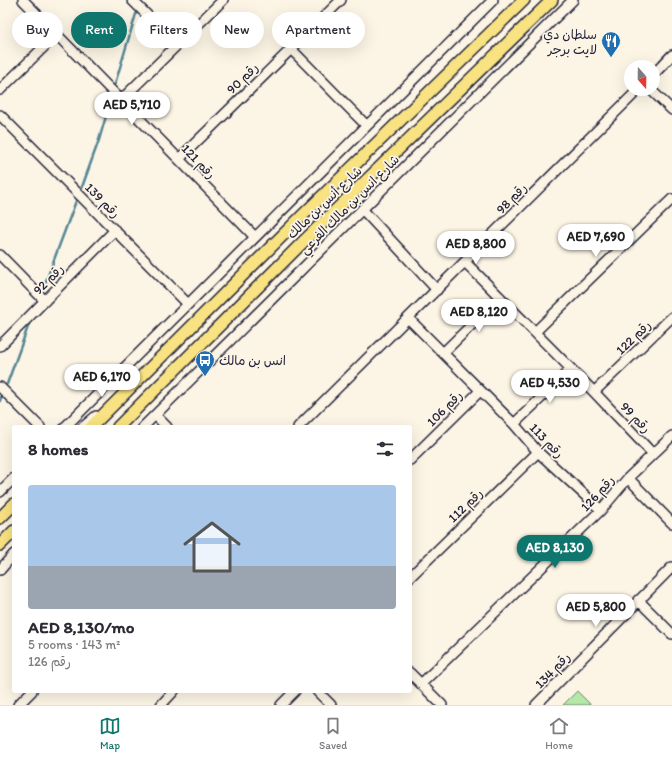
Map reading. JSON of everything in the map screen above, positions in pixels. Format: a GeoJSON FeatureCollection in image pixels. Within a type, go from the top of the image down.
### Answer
{"type":"FeatureCollection","features":[{"type":"Feature","properties":{"kind":"main road","name":"شارع أنس بن مالك"},"geometry":{"type":"LineString","coordinates":[[93,425],[303,215],[524,0]]}},
{"type":"Feature","properties":{"kind":"main road","name":"شارع أنس بن مالك"},"geometry":{"type":"LineString","coordinates":[[120,425],[304,241],[552,0]]}},
{"type":"Feature","properties":{"kind":"main road"},"geometry":{"type":"LineString","coordinates":[[0,518],[12,506]]}},
{"type":"Feature","properties":{"kind":"main road"},"geometry":{"type":"LineString","coordinates":[[0,544],[12,533]]}},
{"type":"Feature","properties":{"kind":"street","name":"رقم 121"},"geometry":{"type":"LineString","coordinates":[[23,0],[35,12]]}},
{"type":"Feature","properties":{"kind":"street"},"geometry":{"type":"LineString","coordinates":[[132,0],[144,12]]}},
{"type":"Feature","properties":{"kind":"street"},"geometry":{"type":"LineString","coordinates":[[202,21],[223,0]]}},
{"type":"Feature","properties":{"kind":"street","name":"رقم 90"},"geometry":{"type":"LineString","coordinates":[[179,159],[341,0]]}},
{"type":"Feature","properties":{"kind":"street"},"geometry":{"type":"LineString","coordinates":[[67,425],[366,125],[493,0]]}},
{"type":"Feature","properties":{"kind":"street","name":"شارع انس بن مالك الفرعي"},"geometry":{"type":"LineString","coordinates":[[145,425],[573,0]]}},
{"type":"Feature","properties":{"kind":"street","name":"رقم 121"},"geometry":{"type":"LineString","coordinates":[[63,40],[255,237]]}},
{"type":"Feature","properties":{"kind":"street"},"geometry":{"type":"LineString","coordinates":[[0,90],[43,48]]}},
{"type":"Feature","properties":{"kind":"street"},"geometry":{"type":"LineString","coordinates":[[121,100],[175,48]]}},
{"type":"Feature","properties":{"kind":"street"},"geometry":{"type":"LineString","coordinates":[[291,49],[366,125]]}},
{"type":"Feature","properties":{"kind":"street"},"geometry":{"type":"LineString","coordinates":[[660,68],[672,55]]}},
{"type":"Feature","properties":{"kind":"street","name":"رقم 98"},"geometry":{"type":"LineString","coordinates":[[300,425],[632,96]]}},
{"type":"Feature","properties":{"kind":"street"},"geometry":{"type":"LineString","coordinates":[[657,96],[672,110]]}},
{"type":"Feature","properties":{"kind":"street","name":"رقم 139"},"geometry":{"type":"LineString","coordinates":[[0,115],[188,304]]}},
{"type":"Feature","properties":{"kind":"street"},"geometry":{"type":"LineString","coordinates":[[535,332],[672,199]]}},
{"type":"Feature","properties":{"kind":"street"},"geometry":{"type":"LineString","coordinates":[[362,209],[437,290]]}},
{"type":"Feature","properties":{"kind":"street","name":"رقم 92"},"geometry":{"type":"LineString","coordinates":[[0,346],[115,230]]}},
{"type":"Feature","properties":{"kind":"street"},"geometry":{"type":"LineString","coordinates":[[0,255],[45,301]]}},
{"type":"Feature","properties":{"kind":"street","name":"رقم 99"},"geometry":{"type":"LineString","coordinates":[[464,262],[535,332],[653,454]]}},
{"type":"Feature","properties":{"kind":"street"},"geometry":{"type":"LineString","coordinates":[[443,354],[500,297]]}},
{"type":"Feature","properties":{"kind":"street","name":"رقم 122"},"geometry":{"type":"LineString","coordinates":[[594,392],[672,317]]}},
{"type":"Feature","properties":{"kind":"street","name":"رقم 113"},"geometry":{"type":"LineString","coordinates":[[408,318],[514,424],[538,452],[601,510]]}},
{"type":"Feature","properties":{"kind":"street"},"geometry":{"type":"LineString","coordinates":[[514,424],[571,370]]}},
{"type":"Feature","properties":{"kind":"street"},"geometry":{"type":"LineString","coordinates":[[85,425],[134,385]]}},
{"type":"Feature","properties":{"kind":"street"},"geometry":{"type":"LineString","coordinates":[[0,387],[38,425]]}},
{"type":"Feature","properties":{"kind":"street"},"geometry":{"type":"LineString","coordinates":[[125,425],[156,389]]}},
{"type":"Feature","properties":{"kind":"street","name":"رقم 106"},"geometry":{"type":"LineString","coordinates":[[412,458],[480,391]]}},
{"type":"Feature","properties":{"kind":"street"},"geometry":{"type":"LineString","coordinates":[[155,415],[165,425]]}},
{"type":"Feature","properties":{"kind":"street","name":"رقم 126"},"geometry":{"type":"LineString","coordinates":[[421,684],[601,510],[628,478],[672,436]]}},
{"type":"Feature","properties":{"kind":"street","name":"رقم 112"},"geometry":{"type":"LineString","coordinates":[[412,575],[538,452]]}},
{"type":"Feature","properties":{"kind":"street"},"geometry":{"type":"LineString","coordinates":[[628,478],[672,523]]}},
{"type":"Feature","properties":{"kind":"street"},"geometry":{"type":"LineString","coordinates":[[0,492],[12,480]]}},
{"type":"Feature","properties":{"kind":"street"},"geometry":{"type":"LineString","coordinates":[[0,495],[12,486]]}},
{"type":"Feature","properties":{"kind":"street"},"geometry":{"type":"LineString","coordinates":[[0,570],[12,557]]}},
{"type":"Feature","properties":{"kind":"street","name":"رقم 134"},"geometry":{"type":"LineString","coordinates":[[536,705],[672,567]]}},
{"type":"Feature","properties":{"kind":"street"},"geometry":{"type":"LineString","coordinates":[[638,600],[672,634]]}},
{"type":"Feature","properties":{"kind":"street"},"geometry":{"type":"LineString","coordinates":[[412,675],[442,705]]}},
{"type":"Feature","properties":{"kind":"street"},"geometry":{"type":"LineString","coordinates":[[18,705],[30,693]]}},
{"type":"Feature","properties":{"kind":"street"},"geometry":{"type":"LineString","coordinates":[[160,705],[172,693]]}},
{"type":"Feature","properties":{"kind":"street"},"geometry":{"type":"LineString","coordinates":[[280,705],[293,693]]}},
{"type":"Feature","properties":{"kind":"street"},"geometry":{"type":"LineString","coordinates":[[319,693],[331,705]]}},
{"type":"Feature","properties":{"kind":"green space"},"geometry":{"type":"Polygon","coordinates":[[[577,691],[591,705],[563,705],[577,691]]]}},
{"type":"Feature","properties":{"kind":"waterway"},"geometry":{"type":"LineString","coordinates":[[115,84],[135,17]]}},
{"type":"Feature","properties":{"kind":"waterway"},"geometry":{"type":"LineString","coordinates":[[82,187],[99,140],[111,99]]}},
{"type":"Feature","properties":{"kind":"waterway"},"geometry":{"type":"LineString","coordinates":[[43,289],[76,201]]}},
{"type":"Feature","properties":{"kind":"waterway"},"geometry":{"type":"LineString","coordinates":[[7,384],[29,324]]}},
{"type":"Feature","properties":{"kind":"waterway"},"geometry":{"type":"LineString","coordinates":[[0,401],[1,397]]}},
{"type":"Feature","properties":{"kind":"place","name":"سلطان دي لايت برجر"},"geometry":{"type":"Point","coordinates":[611,58]}},
{"type":"Feature","properties":{"kind":"place","name":"انس بن مالك"},"geometry":{"type":"Point","coordinates":[205,377]}}]}
